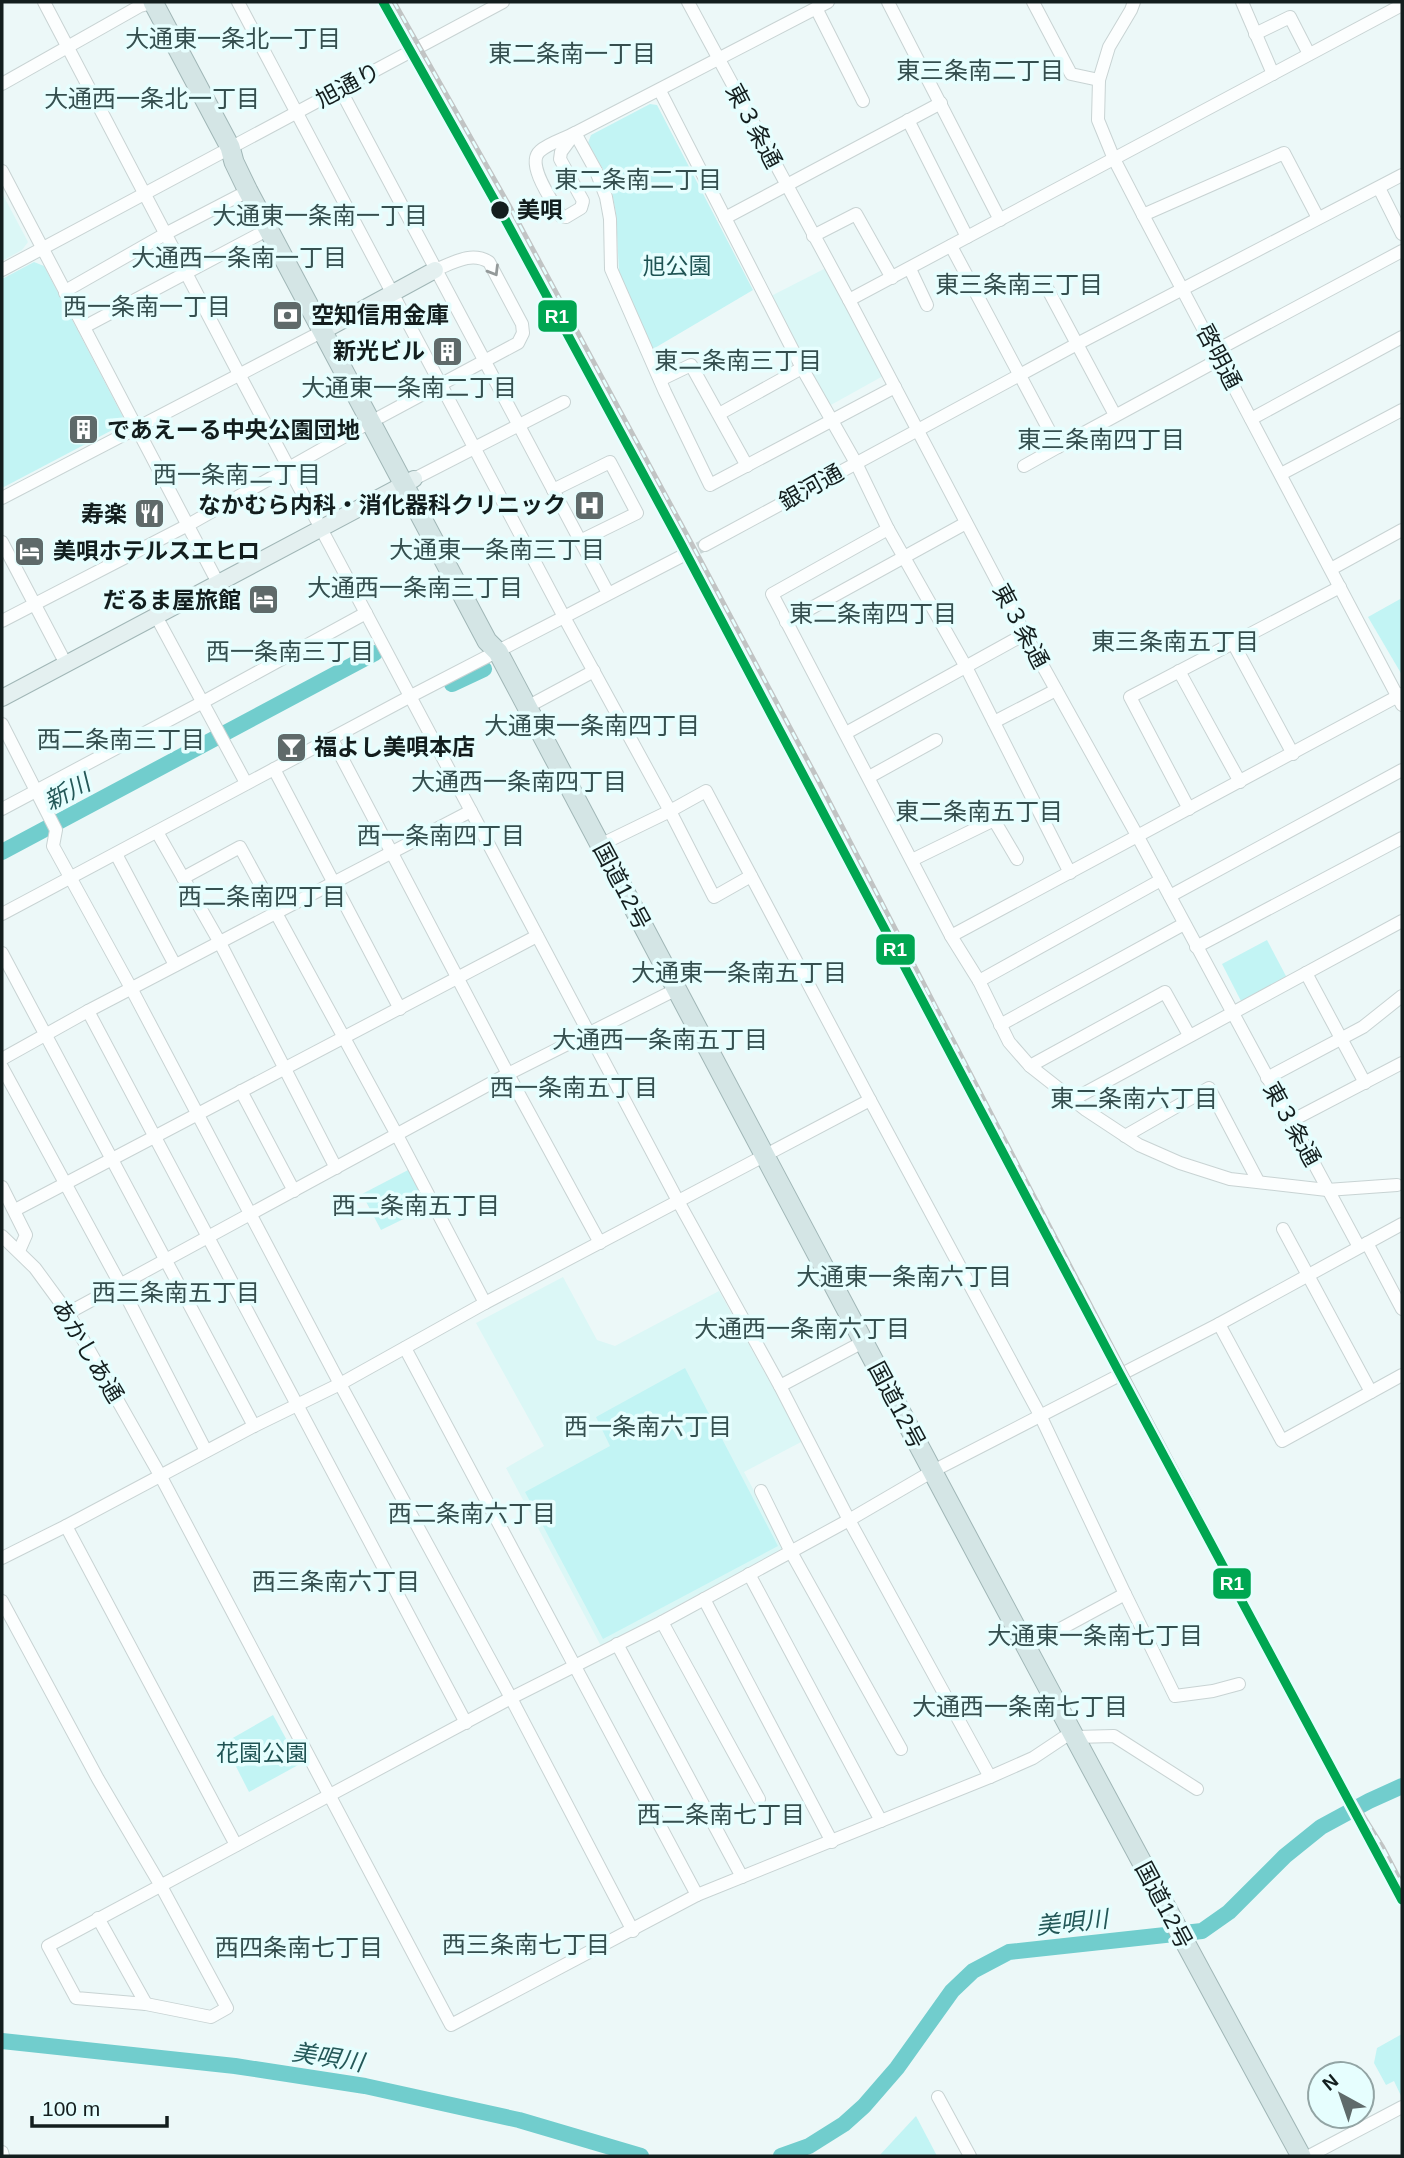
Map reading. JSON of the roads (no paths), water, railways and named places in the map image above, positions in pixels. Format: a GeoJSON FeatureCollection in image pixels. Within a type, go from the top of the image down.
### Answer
{"type":"FeatureCollection","features":[{"type":"Feature","properties":{"kind":"highway","name":"国道12号"},"geometry":{"type":"LineString","coordinates":[[154,2],[230,148],[248,191],[328,328]]}},
{"type":"Feature","properties":{"kind":"highway","name":"国道12号"},"geometry":{"type":"LineString","coordinates":[[230,148],[242,156],[487,641],[498,652],[863,1342],[1301,2156]]}},
{"type":"Feature","properties":{"kind":"main road"},"geometry":{"type":"LineString","coordinates":[[328,328],[435,270]]}},
{"type":"Feature","properties":{"kind":"main road"},"geometry":{"type":"LineString","coordinates":[[2,698],[409,482]]}},
{"type":"Feature","properties":{"kind":"street"},"geometry":{"type":"LineString","coordinates":[[44,2],[678,1201],[990,1777]]}},
{"type":"Feature","properties":{"kind":"street"},"geometry":{"type":"LineString","coordinates":[[2,83],[140,6],[154,2]]}},
{"type":"Feature","properties":{"kind":"street"},"geometry":{"type":"LineString","coordinates":[[238,2],[714,897],[751,876]]}},
{"type":"Feature","properties":{"kind":"street"},"geometry":{"type":"LineString","coordinates":[[473,2],[479,14]]}},
{"type":"Feature","properties":{"kind":"street","name":"旭通り"},"geometry":{"type":"LineString","coordinates":[[2,271],[503,2]]}},
{"type":"Feature","properties":{"kind":"street","name":"東３条通"},"geometry":{"type":"LineString","coordinates":[[688,2],[1025,634],[1138,837],[1327,1190],[1402,1309]]}},
{"type":"Feature","properties":{"kind":"street"},"geometry":{"type":"LineString","coordinates":[[888,2],[1000,220]]}},
{"type":"Feature","properties":{"kind":"street"},"geometry":{"type":"LineString","coordinates":[[1033,2],[1071,74],[1099,80]]}},
{"type":"Feature","properties":{"kind":"street","name":"啓明通"},"geometry":{"type":"LineString","coordinates":[[1134,2],[1109,47],[1099,80],[1098,120],[1114,159],[1143,215],[1401,698]]}},
{"type":"Feature","properties":{"kind":"street"},"geometry":{"type":"LineString","coordinates":[[1242,2],[1252,19],[1255,34],[1273,74]]}},
{"type":"Feature","properties":{"kind":"street"},"geometry":{"type":"LineString","coordinates":[[575,133],[561,152],[560,159],[583,201],[581,208],[566,217],[561,216],[535,168],[539,151],[822,5],[863,101]]}},
{"type":"Feature","properties":{"kind":"street"},"geometry":{"type":"LineString","coordinates":[[849,300],[1402,5]]}},
{"type":"Feature","properties":{"kind":"street"},"geometry":{"type":"LineString","coordinates":[[1255,34],[1290,17],[1309,54]]}},
{"type":"Feature","properties":{"kind":"street"},"geometry":{"type":"LineString","coordinates":[[340,89],[608,593]]}},
{"type":"Feature","properties":{"kind":"street"},"geometry":{"type":"LineString","coordinates":[[660,90],[802,368],[966,667],[1070,873]]}},
{"type":"Feature","properties":{"kind":"street"},"geometry":{"type":"LineString","coordinates":[[725,218],[941,103]]}},
{"type":"Feature","properties":{"kind":"street"},"geometry":{"type":"LineString","coordinates":[[908,120],[967,237]]}},
{"type":"Feature","properties":{"kind":"street"},"geometry":{"type":"LineString","coordinates":[[575,133],[596,170],[606,197],[610,219],[611,269],[710,485],[895,387]]}},
{"type":"Feature","properties":{"kind":"street"},"geometry":{"type":"LineString","coordinates":[[1143,215],[1284,153],[1318,218]]}},
{"type":"Feature","properties":{"kind":"street"},"geometry":{"type":"LineString","coordinates":[[2,172],[218,583]]}},
{"type":"Feature","properties":{"kind":"street","name":"銀河通"},"geometry":{"type":"LineString","coordinates":[[705,545],[1077,344],[1402,175]]}},
{"type":"Feature","properties":{"kind":"street"},"geometry":{"type":"LineString","coordinates":[[1379,188],[1402,234]]}},
{"type":"Feature","properties":{"kind":"street"},"geometry":{"type":"LineString","coordinates":[[65,293],[167,233],[248,191]]}},
{"type":"Feature","properties":{"kind":"street"},"geometry":{"type":"LineString","coordinates":[[813,236],[856,214],[892,278]]}},
{"type":"Feature","properties":{"kind":"street"},"geometry":{"type":"LineString","coordinates":[[84,327],[269,229]]}},
{"type":"Feature","properties":{"kind":"street"},"geometry":{"type":"LineString","coordinates":[[951,246],[1058,447]]}},
{"type":"Feature","properties":{"kind":"street"},"geometry":{"type":"LineString","coordinates":[[1024,466],[1402,251]]}},
{"type":"Feature","properties":{"kind":"street"},"geometry":{"type":"LineString","coordinates":[[2,621],[188,525],[518,343],[523,333],[522,324],[489,261],[482,257],[466,257],[435,270]]}},
{"type":"Feature","properties":{"kind":"street"},"geometry":{"type":"LineString","coordinates":[[910,268],[927,305]]}},
{"type":"Feature","properties":{"kind":"street"},"geometry":{"type":"LineString","coordinates":[[1046,286],[1115,415]]}},
{"type":"Feature","properties":{"kind":"street"},"geometry":{"type":"LineString","coordinates":[[2,498],[328,328]]}},
{"type":"Feature","properties":{"kind":"street"},"geometry":{"type":"LineString","coordinates":[[1251,419],[1402,337]]}},
{"type":"Feature","properties":{"kind":"street"},"geometry":{"type":"LineString","coordinates":[[660,380],[691,365],[747,466]]}},
{"type":"Feature","properties":{"kind":"street"},"geometry":{"type":"LineString","coordinates":[[719,414],[802,368]]}},
{"type":"Feature","properties":{"kind":"street"},"geometry":{"type":"LineString","coordinates":[[409,482],[564,402]]}},
{"type":"Feature","properties":{"kind":"street"},"geometry":{"type":"LineString","coordinates":[[1281,474],[1402,410]]}},
{"type":"Feature","properties":{"kind":"street"},"geometry":{"type":"LineString","coordinates":[[553,490],[610,462],[637,513],[580,541]]}},
{"type":"Feature","properties":{"kind":"street"},"geometry":{"type":"LineString","coordinates":[[786,622],[966,523]]}},
{"type":"Feature","properties":{"kind":"street"},"geometry":{"type":"LineString","coordinates":[[888,529],[772,594],[1009,1042],[1030,1066],[1086,1110],[1139,1145],[1180,1163],[1230,1179],[1327,1190],[1397,1185]]}},
{"type":"Feature","properties":{"kind":"street"},"geometry":{"type":"LineString","coordinates":[[1331,569],[1402,530]]}},
{"type":"Feature","properties":{"kind":"street"},"geometry":{"type":"LineString","coordinates":[[2,542],[66,664]]}},
{"type":"Feature","properties":{"kind":"street"},"geometry":{"type":"LineString","coordinates":[[2,914],[411,696],[682,556]]}},
{"type":"Feature","properties":{"kind":"street"},"geometry":{"type":"LineString","coordinates":[[1189,809],[1130,697],[1340,587]]}},
{"type":"Feature","properties":{"kind":"street"},"geometry":{"type":"LineString","coordinates":[[2,809],[366,613]]}},
{"type":"Feature","properties":{"kind":"street"},"geometry":{"type":"LineString","coordinates":[[156,616],[246,783]]}},
{"type":"Feature","properties":{"kind":"street"},"geometry":{"type":"LineString","coordinates":[[846,733],[1025,634]]}},
{"type":"Feature","properties":{"kind":"street"},"geometry":{"type":"LineString","coordinates":[[1233,643],[1293,754]]}},
{"type":"Feature","properties":{"kind":"street"},"geometry":{"type":"LineString","coordinates":[[527,707],[594,671]]}},
{"type":"Feature","properties":{"kind":"street"},"geometry":{"type":"LineString","coordinates":[[1179,671],[1240,782]]}},
{"type":"Feature","properties":{"kind":"street"},"geometry":{"type":"LineString","coordinates":[[994,722],[1056,690]]}},
{"type":"Feature","properties":{"kind":"street"},"geometry":{"type":"LineString","coordinates":[[951,936],[1401,698]]}},
{"type":"Feature","properties":{"kind":"street"},"geometry":{"type":"LineString","coordinates":[[2,724],[56,830],[53,846],[511,1698],[633,1931],[697,1895],[990,1777],[1033,1758],[1073,1734],[1114,1736],[1196,1789]]}},
{"type":"Feature","properties":{"kind":"street"},"geometry":{"type":"LineString","coordinates":[[332,739],[508,1074],[600,1242]]}},
{"type":"Feature","properties":{"kind":"street"},"geometry":{"type":"LineString","coordinates":[[869,777],[936,740]]}},
{"type":"Feature","properties":{"kind":"street"},"geometry":{"type":"LineString","coordinates":[[274,769],[400,1009]]}},
{"type":"Feature","properties":{"kind":"street"},"geometry":{"type":"LineString","coordinates":[[1170,896],[1402,770]]}},
{"type":"Feature","properties":{"kind":"street"},"geometry":{"type":"LineString","coordinates":[[600,845],[706,791],[1040,1415],[1175,1696],[1239,1684]]}},
{"type":"Feature","properties":{"kind":"street"},"geometry":{"type":"LineString","coordinates":[[2,1059],[219,941],[471,811]]}},
{"type":"Feature","properties":{"kind":"street"},"geometry":{"type":"LineString","coordinates":[[912,860],[994,820],[1017,859]]}},
{"type":"Feature","properties":{"kind":"street"},"geometry":{"type":"LineString","coordinates":[[157,832],[219,941],[336,1168]]}},
{"type":"Feature","properties":{"kind":"street"},"geometry":{"type":"LineString","coordinates":[[1196,947],[1402,838]]}},
{"type":"Feature","properties":{"kind":"street"},"geometry":{"type":"LineString","coordinates":[[183,878],[240,847],[485,1303]]}},
{"type":"Feature","properties":{"kind":"street"},"geometry":{"type":"LineString","coordinates":[[116,854],[175,965]]}},
{"type":"Feature","properties":{"kind":"street"},"geometry":{"type":"LineString","coordinates":[[979,981],[1161,880]]}},
{"type":"Feature","properties":{"kind":"street"},"geometry":{"type":"LineString","coordinates":[[1074,1099],[1402,921]]}},
{"type":"Feature","properties":{"kind":"street"},"geometry":{"type":"LineString","coordinates":[[1000,1025],[1184,925]]}},
{"type":"Feature","properties":{"kind":"street"},"geometry":{"type":"LineString","coordinates":[[15,1210],[537,936]]}},
{"type":"Feature","properties":{"kind":"street"},"geometry":{"type":"LineString","coordinates":[[2,953],[254,1426]]}},
{"type":"Feature","properties":{"kind":"street"},"geometry":{"type":"LineString","coordinates":[[1306,973],[1365,1083]]}},
{"type":"Feature","properties":{"kind":"street"},"geometry":{"type":"LineString","coordinates":[[68,1313],[508,1074],[677,989]]}},
{"type":"Feature","properties":{"kind":"street"},"geometry":{"type":"LineString","coordinates":[[1030,1066],[1165,992],[1189,1035]]}},
{"type":"Feature","properties":{"kind":"street"},"geometry":{"type":"LineString","coordinates":[[1267,1078],[1363,1027],[1402,996]]}},
{"type":"Feature","properties":{"kind":"street"},"geometry":{"type":"LineString","coordinates":[[88,1011],[466,1723]]}},
{"type":"Feature","properties":{"kind":"street"},"geometry":{"type":"LineString","coordinates":[[1291,1121],[1402,1063]]}},
{"type":"Feature","properties":{"kind":"street"},"geometry":{"type":"LineString","coordinates":[[2,1067],[120,1284],[206,1451]]}},
{"type":"Feature","properties":{"kind":"street"},"geometry":{"type":"LineString","coordinates":[[1125,1136],[1209,1088],[1258,1181]]}},
{"type":"Feature","properties":{"kind":"street"},"geometry":{"type":"LineString","coordinates":[[241,1091],[294,1191]]}},
{"type":"Feature","properties":{"kind":"street"},"geometry":{"type":"LineString","coordinates":[[4,1552],[66,1526],[296,1404],[340,1384],[485,1303],[870,1100]]}},
{"type":"Feature","properties":{"kind":"street"},"geometry":{"type":"LineString","coordinates":[[2,1187],[26,1235],[19,1251]]}},
{"type":"Feature","properties":{"kind":"street"},"geometry":{"type":"LineString","coordinates":[[2,1601],[98,1779],[161,1886],[227,2008],[211,2017],[146,2004],[76,1998],[48,1946],[98,1918],[161,1886],[511,1698],[662,1622],[933,1471],[1219,1324],[1402,1224]]}},
{"type":"Feature","properties":{"kind":"street"},"geometry":{"type":"LineString","coordinates":[[1283,1229],[1371,1392]]}},
{"type":"Feature","properties":{"kind":"street","name":"あかしあ通"},"geometry":{"type":"LineString","coordinates":[[2,1236],[42,1277],[68,1313],[160,1475],[451,2025],[633,1931]]}},
{"type":"Feature","properties":{"kind":"street"},"geometry":{"type":"LineString","coordinates":[[1219,1324],[1282,1441],[1402,1375]]}},
{"type":"Feature","properties":{"kind":"street"},"geometry":{"type":"LineString","coordinates":[[780,1386],[863,1342]]}},
{"type":"Feature","properties":{"kind":"street"},"geometry":{"type":"LineString","coordinates":[[405,1348],[697,1895]]}},
{"type":"Feature","properties":{"kind":"street"},"geometry":{"type":"LineString","coordinates":[[761,1491],[791,1552],[901,1749]]}},
{"type":"Feature","properties":{"kind":"street"},"geometry":{"type":"LineString","coordinates":[[66,1526],[236,1845]]}},
{"type":"Feature","properties":{"kind":"street"},"geometry":{"type":"LineString","coordinates":[[749,1574],[881,1821]]}},
{"type":"Feature","properties":{"kind":"street"},"geometry":{"type":"LineString","coordinates":[[1027,1647],[1125,1594]]}},
{"type":"Feature","properties":{"kind":"street"},"geometry":{"type":"LineString","coordinates":[[704,1599],[832,1842]]}},
{"type":"Feature","properties":{"kind":"street"},"geometry":{"type":"LineString","coordinates":[[662,1622],[759,1799]]}},
{"type":"Feature","properties":{"kind":"street"},"geometry":{"type":"LineString","coordinates":[[617,1644],[742,1877]]}},
{"type":"Feature","properties":{"kind":"street"},"geometry":{"type":"LineString","coordinates":[[98,1918],[146,2004]]}},
{"type":"Feature","properties":{"kind":"street"},"geometry":{"type":"LineString","coordinates":[[938,2097],[970,2156]]}},
{"type":"Feature","properties":{"kind":"street"},"geometry":{"type":"LineString","coordinates":[[1309,2156],[1402,2107]]}},
{"type":"Feature","properties":{"kind":"waterway","name":"新川"},"geometry":{"type":"LineString","coordinates":[[2,852],[375,653]]}},
{"type":"Feature","properties":{"kind":"waterway","name":"新川"},"geometry":{"type":"LineString","coordinates":[[452,684],[484,669]]}},
{"type":"Feature","properties":{"kind":"waterway","name":"美唄川"},"geometry":{"type":"LineString","coordinates":[[781,2156],[809,2146],[844,2124],[864,2106],[897,2068],[952,1991],[973,1971],[1009,1952],[1202,1931],[1229,1912],[1285,1856],[1321,1827],[1402,1786]]}},
{"type":"Feature","properties":{"kind":"waterway","name":"美唄川"},"geometry":{"type":"LineString","coordinates":[[2,2041],[235,2066],[365,2086],[519,2120],[641,2156]]}},
{"type":"Feature","properties":{"kind":"tunnel"},"geometry":{"type":"LineString","coordinates":[[682,556],[705,545]]}},
{"type":"Feature","properties":{"kind":"railway"},"geometry":{"type":"LineString","coordinates":[[394,2],[510,207],[688,537],[818,780],[1336,1772],[1402,1884]]}},
{"type":"Feature","properties":{"kind":"place","name":"美唄"},"geometry":{"type":"Point","coordinates":[500,210]}},
{"type":"Feature","properties":{"kind":"place","name":"空知信用金庫"},"geometry":{"type":"Point","coordinates":[288,315]}},
{"type":"Feature","properties":{"kind":"place","name":"新光ビル"},"geometry":{"type":"Point","coordinates":[448,351]}},
{"type":"Feature","properties":{"kind":"place","name":"であえーる中央公園団地"},"geometry":{"type":"Point","coordinates":[84,430]}},
{"type":"Feature","properties":{"kind":"place","name":"なかむら内科・消化器科クリニック"},"geometry":{"type":"Point","coordinates":[589,505]}},
{"type":"Feature","properties":{"kind":"place","name":"寿楽"},"geometry":{"type":"Point","coordinates":[150,514]}},
{"type":"Feature","properties":{"kind":"place","name":"美唄ホテルスエヒロ"},"geometry":{"type":"Point","coordinates":[30,551]}},
{"type":"Feature","properties":{"kind":"place","name":"だるま屋旅館"},"geometry":{"type":"Point","coordinates":[264,600]}},
{"type":"Feature","properties":{"kind":"place","name":"福よし美唄本店"},"geometry":{"type":"Point","coordinates":[291,747]}},
{"type":"Feature","properties":{"kind":"district","name":"大通東一条北一丁目"},"geometry":{"type":"Point","coordinates":[233,38]}},
{"type":"Feature","properties":{"kind":"district","name":"東二条南一丁目"},"geometry":{"type":"Point","coordinates":[572,53]}},
{"type":"Feature","properties":{"kind":"district","name":"東三条南二丁目"},"geometry":{"type":"Point","coordinates":[980,70]}},
{"type":"Feature","properties":{"kind":"district","name":"大通西一条北一丁目"},"geometry":{"type":"Point","coordinates":[152,98]}},
{"type":"Feature","properties":{"kind":"district","name":"東二条南二丁目"},"geometry":{"type":"Point","coordinates":[638,179]}},
{"type":"Feature","properties":{"kind":"district","name":"大通東一条南一丁目"},"geometry":{"type":"Point","coordinates":[320,215]}},
{"type":"Feature","properties":{"kind":"district","name":"大通西一条南一丁目"},"geometry":{"type":"Point","coordinates":[239,257]}},
{"type":"Feature","properties":{"kind":"district","name":"東三条南三丁目"},"geometry":{"type":"Point","coordinates":[1019,284]}},
{"type":"Feature","properties":{"kind":"district","name":"西一条南一丁目"},"geometry":{"type":"Point","coordinates":[147,306]}},
{"type":"Feature","properties":{"kind":"district","name":"東二条南三丁目"},"geometry":{"type":"Point","coordinates":[738,360]}},
{"type":"Feature","properties":{"kind":"district","name":"大通東一条南二丁目"},"geometry":{"type":"Point","coordinates":[409,387]}},
{"type":"Feature","properties":{"kind":"district","name":"東三条南四丁目"},"geometry":{"type":"Point","coordinates":[1101,439]}},
{"type":"Feature","properties":{"kind":"district","name":"西一条南二丁目"},"geometry":{"type":"Point","coordinates":[237,474]}},
{"type":"Feature","properties":{"kind":"district","name":"大通東一条南三丁目"},"geometry":{"type":"Point","coordinates":[497,549]}},
{"type":"Feature","properties":{"kind":"district","name":"大通西一条南三丁目"},"geometry":{"type":"Point","coordinates":[415,587]}},
{"type":"Feature","properties":{"kind":"district","name":"東二条南四丁目"},"geometry":{"type":"Point","coordinates":[873,613]}},
{"type":"Feature","properties":{"kind":"district","name":"東三条南五丁目"},"geometry":{"type":"Point","coordinates":[1175,641]}},
{"type":"Feature","properties":{"kind":"district","name":"西一条南三丁目"},"geometry":{"type":"Point","coordinates":[290,651]}},
{"type":"Feature","properties":{"kind":"district","name":"大通東一条南四丁目"},"geometry":{"type":"Point","coordinates":[592,725]}},
{"type":"Feature","properties":{"kind":"district","name":"西二条南三丁目"},"geometry":{"type":"Point","coordinates":[121,739]}},
{"type":"Feature","properties":{"kind":"district","name":"大通西一条南四丁目"},"geometry":{"type":"Point","coordinates":[519,781]}},
{"type":"Feature","properties":{"kind":"district","name":"東二条南五丁目"},"geometry":{"type":"Point","coordinates":[979,811]}},
{"type":"Feature","properties":{"kind":"district","name":"西一条南四丁目"},"geometry":{"type":"Point","coordinates":[441,835]}},
{"type":"Feature","properties":{"kind":"district","name":"西二条南四丁目"},"geometry":{"type":"Point","coordinates":[262,896]}},
{"type":"Feature","properties":{"kind":"district","name":"大通東一条南五丁目"},"geometry":{"type":"Point","coordinates":[739,972]}},
{"type":"Feature","properties":{"kind":"district","name":"大通西一条南五丁目"},"geometry":{"type":"Point","coordinates":[660,1039]}},
{"type":"Feature","properties":{"kind":"district","name":"西一条南五丁目"},"geometry":{"type":"Point","coordinates":[574,1087]}},
{"type":"Feature","properties":{"kind":"district","name":"東二条南六丁目"},"geometry":{"type":"Point","coordinates":[1134,1098]}},
{"type":"Feature","properties":{"kind":"district","name":"西二条南五丁目"},"geometry":{"type":"Point","coordinates":[416,1205]}},
{"type":"Feature","properties":{"kind":"district","name":"大通東一条南六丁目"},"geometry":{"type":"Point","coordinates":[904,1276]}},
{"type":"Feature","properties":{"kind":"district","name":"西三条南五丁目"},"geometry":{"type":"Point","coordinates":[176,1292]}},
{"type":"Feature","properties":{"kind":"district","name":"大通西一条南六丁目"},"geometry":{"type":"Point","coordinates":[802,1328]}},
{"type":"Feature","properties":{"kind":"district","name":"西一条南六丁目"},"geometry":{"type":"Point","coordinates":[648,1426]}},
{"type":"Feature","properties":{"kind":"district","name":"西二条南六丁目"},"geometry":{"type":"Point","coordinates":[472,1513]}},
{"type":"Feature","properties":{"kind":"district","name":"西三条南六丁目"},"geometry":{"type":"Point","coordinates":[336,1581]}},
{"type":"Feature","properties":{"kind":"district","name":"大通東一条南七丁目"},"geometry":{"type":"Point","coordinates":[1095,1635]}},
{"type":"Feature","properties":{"kind":"district","name":"大通西一条南七丁目"},"geometry":{"type":"Point","coordinates":[1020,1706]}},
{"type":"Feature","properties":{"kind":"district","name":"西二条南七丁目"},"geometry":{"type":"Point","coordinates":[721,1814]}},
{"type":"Feature","properties":{"kind":"district","name":"西三条南七丁目"},"geometry":{"type":"Point","coordinates":[526,1944]}},
{"type":"Feature","properties":{"kind":"district","name":"西四条南七丁目"},"geometry":{"type":"Point","coordinates":[299,1947]}},
{"type":"Feature","properties":{"kind":"park label","name":"旭公園"},"geometry":{"type":"Point","coordinates":[677,266]}},
{"type":"Feature","properties":{"kind":"park label","name":"花園公園"},"geometry":{"type":"Point","coordinates":[262,1753]}}]}
